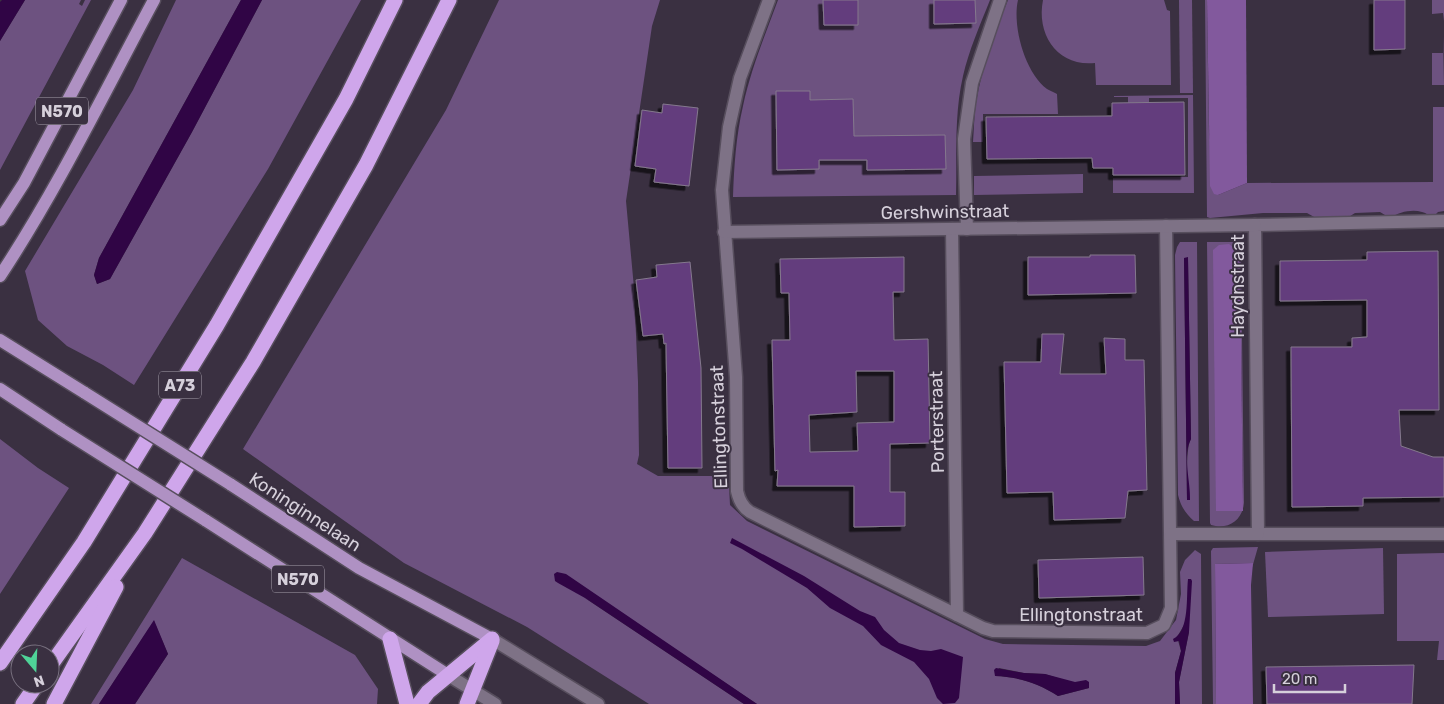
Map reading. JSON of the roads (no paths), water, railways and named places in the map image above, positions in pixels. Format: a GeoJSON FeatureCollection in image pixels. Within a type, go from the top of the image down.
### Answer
{"type":"FeatureCollection","features":[{"type":"Feature","properties":{"kind":"highway","name":"A73"},"geometry":{"type":"LineString","coordinates":[[0,663],[84,542],[217,325],[346,99],[394,0]]}},
{"type":"Feature","properties":{"kind":"highway","name":"A73"},"geometry":{"type":"LineString","coordinates":[[60,652],[145,533],[253,362],[362,174],[449,0]]}},
{"type":"Feature","properties":{"kind":"highway","name":"A73"},"geometry":{"type":"LineString","coordinates":[[54,704],[145,533]]}},
{"type":"Feature","properties":{"kind":"highway"},"geometry":{"type":"LineString","coordinates":[[390,639],[406,704]]}},
{"type":"Feature","properties":{"kind":"highway"},"geometry":{"type":"LineString","coordinates":[[419,704],[428,692],[492,639]]}},
{"type":"Feature","properties":{"kind":"highway"},"geometry":{"type":"LineString","coordinates":[[470,697],[492,639]]}},
{"type":"Feature","properties":{"kind":"main road","name":"N570"},"geometry":{"type":"LineString","coordinates":[[0,220],[24,183],[121,0]]}},
{"type":"Feature","properties":{"kind":"main road","name":"N570"},"geometry":{"type":"LineString","coordinates":[[0,276],[30,230],[77,148],[154,0]]}},
{"type":"Feature","properties":{"kind":"main road","name":"Koninginnelaan"},"geometry":{"type":"LineString","coordinates":[[0,340],[230,484],[359,568],[492,639]]}},
{"type":"Feature","properties":{"kind":"main road","name":"N570"},"geometry":{"type":"LineString","coordinates":[[0,389],[448,675]]}},
{"type":"Feature","properties":{"kind":"street","name":"Ellingtonstraat"},"geometry":{"type":"LineString","coordinates":[[769,0],[743,70],[729,127],[722,190],[736,377],[737,491],[745,509],[983,628],[1004,633],[1147,633],[1164,625],[1172,608],[1172,534]]}},
{"type":"Feature","properties":{"kind":"street"},"geometry":{"type":"LineString","coordinates":[[967,229],[964,140],[970,92],[1000,0]]}},
{"type":"Feature","properties":{"kind":"street","name":"Haydnstraat"},"geometry":{"type":"LineString","coordinates":[[1258,534],[1255,225],[1444,220]]}},
{"type":"Feature","properties":{"kind":"street","name":"Gershwinstraat"},"geometry":{"type":"LineString","coordinates":[[724,232],[1255,225]]}},
{"type":"Feature","properties":{"kind":"street"},"geometry":{"type":"LineString","coordinates":[[1166,226],[1172,534],[1444,534]]}},
{"type":"Feature","properties":{"kind":"street","name":"Porterstraat"},"geometry":{"type":"LineString","coordinates":[[952,229],[958,615]]}},
{"type":"Feature","properties":{"kind":"street","name":"Koninginnelaan"},"geometry":{"type":"LineString","coordinates":[[492,639],[598,704]]}},
{"type":"Feature","properties":{"kind":"street","name":"N570"},"geometry":{"type":"LineString","coordinates":[[448,675],[470,697],[495,704]]}}]}
